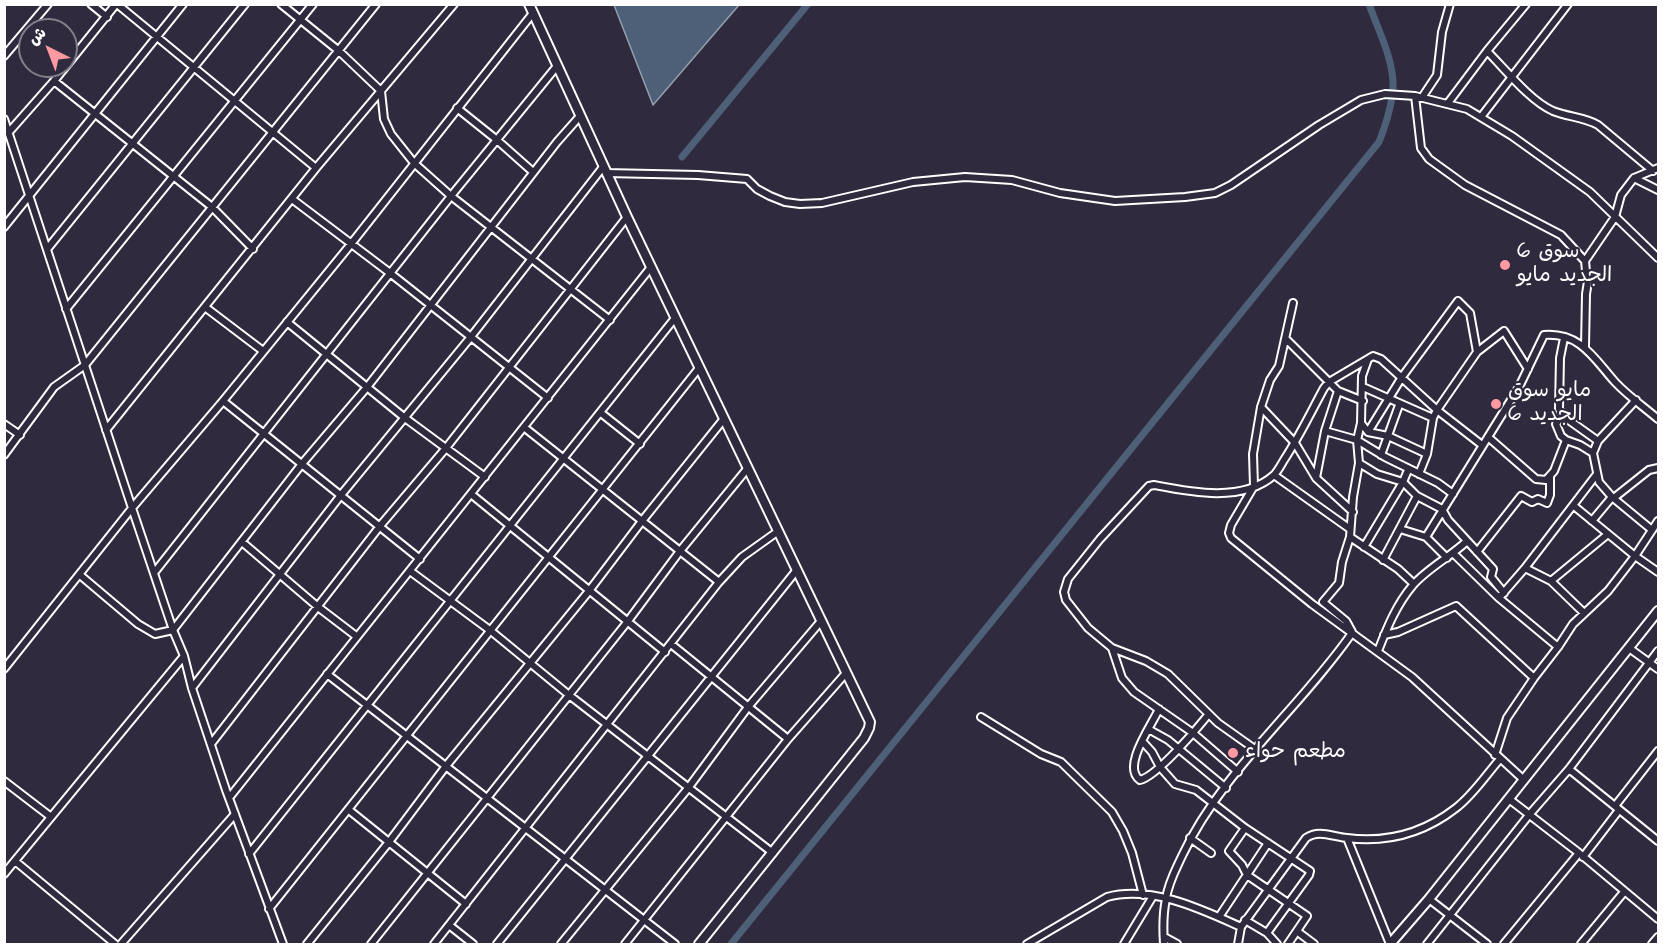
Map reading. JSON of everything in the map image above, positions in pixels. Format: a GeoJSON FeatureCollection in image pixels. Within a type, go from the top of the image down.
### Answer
{"type":"FeatureCollection","features":[{"type":"Feature","properties":{"kind":"street"},"geometry":{"type":"LineString","coordinates":[[4,56],[48,4]]}},
{"type":"Feature","properties":{"kind":"street"},"geometry":{"type":"LineString","coordinates":[[91,4],[107,16]]}},
{"type":"Feature","properties":{"kind":"street"},"geometry":{"type":"LineString","coordinates":[[9,132],[117,4],[316,168]]}},
{"type":"Feature","properties":{"kind":"street"},"geometry":{"type":"LineString","coordinates":[[4,227],[183,4]]}},
{"type":"Feature","properties":{"kind":"street"},"geometry":{"type":"LineString","coordinates":[[48,248],[245,4]]}},
{"type":"Feature","properties":{"kind":"street"},"geometry":{"type":"LineString","coordinates":[[281,4],[339,51],[381,91],[384,119],[391,134],[414,163],[451,196],[610,320]]}},
{"type":"Feature","properties":{"kind":"street"},"geometry":{"type":"LineString","coordinates":[[66,309],[313,4]]}},
{"type":"Feature","properties":{"kind":"street"},"geometry":{"type":"LineString","coordinates":[[4,454],[54,387],[85,364],[375,4]]}},
{"type":"Feature","properties":{"kind":"street"},"geometry":{"type":"LineString","coordinates":[[530,4],[605,170],[723,420],[870,722],[864,738],[699,945]]}},
{"type":"Feature","properties":{"kind":"street"},"geometry":{"type":"LineString","coordinates":[[1423,96],[1437,75],[1441,39],[1450,4]]}},
{"type":"Feature","properties":{"kind":"street"},"geometry":{"type":"LineString","coordinates":[[1448,103],[1526,4]]}},
{"type":"Feature","properties":{"kind":"street"},"geometry":{"type":"LineString","coordinates":[[1481,117],[1568,4]]}},
{"type":"Feature","properties":{"kind":"street"},"geometry":{"type":"LineString","coordinates":[[106,430],[316,168],[450,6]]}},
{"type":"Feature","properties":{"kind":"street"},"geometry":{"type":"LineString","coordinates":[[4,669],[132,508],[351,244],[533,13]]}},
{"type":"Feature","properties":{"kind":"street"},"geometry":{"type":"LineString","coordinates":[[1487,51],[1535,99],[1553,111],[1588,120],[1598,125],[1656,169]]}},
{"type":"Feature","properties":{"kind":"street"},"geometry":{"type":"LineString","coordinates":[[154,573],[451,196],[557,66]]}},
{"type":"Feature","properties":{"kind":"street"},"geometry":{"type":"LineString","coordinates":[[54,81],[212,207],[253,249]]}},
{"type":"Feature","properties":{"kind":"street"},"geometry":{"type":"LineString","coordinates":[[605,170],[747,179],[757,189],[770,196],[785,202],[800,204],[822,202],[913,182],[965,177],[1012,180],[1060,193],[1115,201],[1185,197],[1215,194],[1361,100],[1384,94],[1423,96],[1467,109],[1512,136],[1590,192],[1659,258]]}},
{"type":"Feature","properties":{"kind":"street"},"geometry":{"type":"LineString","coordinates":[[1415,96],[1421,148],[1424,154],[1465,185],[1561,235],[1586,261]]}},
{"type":"Feature","properties":{"kind":"street"},"geometry":{"type":"LineString","coordinates":[[457,108],[533,172]]}},
{"type":"Feature","properties":{"kind":"street"},"geometry":{"type":"LineString","coordinates":[[80,574],[138,624],[155,634],[173,630],[301,465],[368,386],[431,306],[533,172],[580,116]]}},
{"type":"Feature","properties":{"kind":"street"},"geometry":{"type":"LineString","coordinates":[[4,119],[132,508],[184,656],[192,688],[229,798],[283,945]]}},
{"type":"Feature","properties":{"kind":"street"},"geometry":{"type":"LineString","coordinates":[[1585,347],[1586,294],[1589,275],[1586,271],[1586,261],[1615,217],[1621,195],[1634,178],[1656,169]]}},
{"type":"Feature","properties":{"kind":"street"},"geometry":{"type":"LineString","coordinates":[[192,688],[341,495],[470,338],[530,259],[605,170]]}},
{"type":"Feature","properties":{"kind":"street"},"geometry":{"type":"LineString","coordinates":[[1634,178],[1659,190]]}},
{"type":"Feature","properties":{"kind":"street"},"geometry":{"type":"LineString","coordinates":[[292,199],[548,398]]}},
{"type":"Feature","properties":{"kind":"street"},"geometry":{"type":"LineString","coordinates":[[211,744],[380,526],[446,448],[627,217]]}},
{"type":"Feature","properties":{"kind":"street"},"geometry":{"type":"LineString","coordinates":[[229,798],[651,267]]}},
{"type":"Feature","properties":{"kind":"street"},"geometry":{"type":"LineString","coordinates":[[1368,432],[1402,377],[1458,301],[1470,313],[1477,352]]}},
{"type":"Feature","properties":{"kind":"street"},"geometry":{"type":"LineString","coordinates":[[1293,303],[1279,366],[1270,380],[1261,407],[1252,454],[1254,486],[1228,533],[1231,538],[1312,604],[1378,651],[1420,685],[1524,780]]}},
{"type":"Feature","properties":{"kind":"street"},"geometry":{"type":"LineString","coordinates":[[205,307],[263,351]]}},
{"type":"Feature","properties":{"kind":"street"},"geometry":{"type":"LineString","coordinates":[[249,854],[675,318]]}},
{"type":"Feature","properties":{"kind":"street"},"geometry":{"type":"LineString","coordinates":[[287,322],[405,418],[485,477]]}},
{"type":"Feature","properties":{"kind":"street"},"geometry":{"type":"LineString","coordinates":[[1419,474],[1427,454],[1433,418],[1477,352],[1504,331],[1528,369]]}},
{"type":"Feature","properties":{"kind":"street"},"geometry":{"type":"LineString","coordinates":[[1426,537],[1528,369],[1544,335],[1564,338],[1585,347],[1616,382],[1659,419]]}},
{"type":"Feature","properties":{"kind":"street"},"geometry":{"type":"LineString","coordinates":[[1564,338],[1558,381],[1559,409],[1563,416],[1598,441]]}},
{"type":"Feature","properties":{"kind":"street"},"geometry":{"type":"LineString","coordinates":[[1286,339],[1338,391],[1363,401]]}},
{"type":"Feature","properties":{"kind":"street"},"geometry":{"type":"LineString","coordinates":[[1256,750],[1208,715],[1168,674],[1146,661],[1112,648],[1079,619],[1066,600],[1064,592],[1068,579],[1100,538],[1149,486],[1205,494],[1236,491],[1254,486],[1274,475],[1295,443],[1324,388],[1329,382],[1373,356],[1381,359],[1437,410],[1482,445]]}},
{"type":"Feature","properties":{"kind":"street"},"geometry":{"type":"LineString","coordinates":[[1352,633],[1346,621],[1323,602],[1339,583],[1350,533],[1359,463],[1357,440],[1361,423],[1364,368],[1368,359]]}},
{"type":"Feature","properties":{"kind":"street"},"geometry":{"type":"LineString","coordinates":[[269,909],[699,368]]}},
{"type":"Feature","properties":{"kind":"street"},"geometry":{"type":"LineString","coordinates":[[1363,387],[1399,405],[1433,418]]}},
{"type":"Feature","properties":{"kind":"street"},"geometry":{"type":"LineString","coordinates":[[1316,478],[1325,430],[1338,391]]}},
{"type":"Feature","properties":{"kind":"street"},"geometry":{"type":"LineString","coordinates":[[1636,400],[1598,441],[1593,453],[1599,482],[1652,530]]}},
{"type":"Feature","properties":{"kind":"street"},"geometry":{"type":"LineString","coordinates":[[223,401],[420,559]]}},
{"type":"Feature","properties":{"kind":"street"},"geometry":{"type":"LineString","coordinates":[[1381,455],[1399,405]]}},
{"type":"Feature","properties":{"kind":"street"},"geometry":{"type":"LineString","coordinates":[[1261,407],[1295,443],[1316,478],[1353,512]]}},
{"type":"Feature","properties":{"kind":"street"},"geometry":{"type":"LineString","coordinates":[[600,413],[640,444]]}},
{"type":"Feature","properties":{"kind":"street"},"geometry":{"type":"LineString","coordinates":[[1563,413],[1556,424],[1561,436],[1593,453]]}},
{"type":"Feature","properties":{"kind":"street"},"geometry":{"type":"LineString","coordinates":[[307,945],[446,766],[589,591],[723,420]]}},
{"type":"Feature","properties":{"kind":"street"},"geometry":{"type":"LineString","coordinates":[[1361,423],[1368,432],[1388,436],[1427,454]]}},
{"type":"Feature","properties":{"kind":"street"},"geometry":{"type":"LineString","coordinates":[[4,424],[20,435]]}},
{"type":"Feature","properties":{"kind":"street"},"geometry":{"type":"LineString","coordinates":[[525,428],[719,582]]}},
{"type":"Feature","properties":{"kind":"street"},"geometry":{"type":"LineString","coordinates":[[1325,430],[1357,440],[1453,494]]}},
{"type":"Feature","properties":{"kind":"street"},"geometry":{"type":"LineString","coordinates":[[1488,437],[1536,479],[1546,480],[1554,471],[1566,440]]}},
{"type":"Feature","properties":{"kind":"street"},"geometry":{"type":"LineString","coordinates":[[1359,463],[1377,474],[1403,482],[1417,495],[1442,509],[1448,520],[1493,569],[1491,577],[1501,596]]}},
{"type":"Feature","properties":{"kind":"street"},"geometry":{"type":"LineString","coordinates":[[1593,521],[1613,497],[1649,470],[1659,468]]}},
{"type":"Feature","properties":{"kind":"street"},"geometry":{"type":"LineString","coordinates":[[371,945],[747,469]]}},
{"type":"Feature","properties":{"kind":"street"},"geometry":{"type":"LineString","coordinates":[[1364,547],[1408,470]]}},
{"type":"Feature","properties":{"kind":"street"},"geometry":{"type":"LineString","coordinates":[[1501,596],[1526,568],[1597,474]]}},
{"type":"Feature","properties":{"kind":"street"},"geometry":{"type":"LineString","coordinates":[[1274,475],[1350,533],[1364,547],[1398,569],[1414,584]]}},
{"type":"Feature","properties":{"kind":"street"},"geometry":{"type":"LineString","coordinates":[[1477,552],[1521,496],[1532,502],[1538,499],[1548,503],[1550,477]]}},
{"type":"Feature","properties":{"kind":"street"},"geometry":{"type":"LineString","coordinates":[[471,494],[665,652]]}},
{"type":"Feature","properties":{"kind":"street"},"geometry":{"type":"LineString","coordinates":[[1383,560],[1417,495]]}},
{"type":"Feature","properties":{"kind":"street"},"geometry":{"type":"LineString","coordinates":[[1574,506],[1635,556],[1659,572]]}},
{"type":"Feature","properties":{"kind":"street"},"geometry":{"type":"LineString","coordinates":[[1238,945],[1241,927],[1245,920],[1306,838],[1312,834],[1384,839],[1419,831],[1456,808],[1497,757],[1507,718],[1534,678],[1573,624],[1608,591],[1659,521]]}},
{"type":"Feature","properties":{"kind":"street"},"geometry":{"type":"LineString","coordinates":[[1400,529],[1426,537],[1501,596],[1558,647]]}},
{"type":"Feature","properties":{"kind":"street"},"geometry":{"type":"LineString","coordinates":[[434,945],[719,582],[742,556],[777,532]]}},
{"type":"Feature","properties":{"kind":"street"},"geometry":{"type":"LineString","coordinates":[[1551,581],[1608,534]]}},
{"type":"Feature","properties":{"kind":"street"},"geometry":{"type":"LineString","coordinates":[[1378,651],[1395,612],[1414,584],[1451,556],[1467,540]]}},
{"type":"Feature","properties":{"kind":"street"},"geometry":{"type":"LineString","coordinates":[[242,542],[318,607],[356,636]]}},
{"type":"Feature","properties":{"kind":"street"},"geometry":{"type":"LineString","coordinates":[[1526,568],[1551,581],[1584,613]]}},
{"type":"Feature","properties":{"kind":"street"},"geometry":{"type":"LineString","coordinates":[[410,571],[491,631],[569,695],[773,853]]}},
{"type":"Feature","properties":{"kind":"street"},"geometry":{"type":"LineString","coordinates":[[497,945],[796,571]]}},
{"type":"Feature","properties":{"kind":"street"},"geometry":{"type":"LineString","coordinates":[[1384,635],[1398,632],[1456,606],[1534,678]]}},
{"type":"Feature","properties":{"kind":"street"},"geometry":{"type":"LineString","coordinates":[[1347,838],[1390,945],[1659,611]]}},
{"type":"Feature","properties":{"kind":"street"},"geometry":{"type":"LineString","coordinates":[[561,945],[689,788],[748,707],[821,621]]}},
{"type":"Feature","properties":{"kind":"street"},"geometry":{"type":"LineString","coordinates":[[1164,945],[1166,898],[1191,838],[1213,803],[1325,670],[1352,633]]}},
{"type":"Feature","properties":{"kind":"street"},"geometry":{"type":"LineString","coordinates":[[671,644],[710,678],[788,739]]}},
{"type":"Feature","properties":{"kind":"street"},"geometry":{"type":"LineString","coordinates":[[1112,648],[1125,683],[1238,772]]}},
{"type":"Feature","properties":{"kind":"street"},"geometry":{"type":"LineString","coordinates":[[1629,648],[1659,669]]}},
{"type":"Feature","properties":{"kind":"street"},"geometry":{"type":"LineString","coordinates":[[1427,945],[1529,815],[1569,769],[1659,651]]}},
{"type":"Feature","properties":{"kind":"street"},"geometry":{"type":"LineString","coordinates":[[4,874],[184,656]]}},
{"type":"Feature","properties":{"kind":"street"},"geometry":{"type":"LineString","coordinates":[[625,945],[788,739],[846,673]]}},
{"type":"Feature","properties":{"kind":"street"},"geometry":{"type":"LineString","coordinates":[[327,674],[675,945]]}},
{"type":"Feature","properties":{"kind":"street"},"geometry":{"type":"LineString","coordinates":[[1160,710],[1133,763],[1133,772],[1137,779],[1143,780],[1160,767],[1208,715]]}},
{"type":"Feature","properties":{"kind":"street"},"geometry":{"type":"LineString","coordinates":[[981,717],[1041,754],[1061,762],[1112,812],[1129,846],[1143,896]]}},
{"type":"Feature","properties":{"kind":"street"},"geometry":{"type":"LineString","coordinates":[[1150,730],[1168,740],[1226,788]]}},
{"type":"Feature","properties":{"kind":"street"},"geometry":{"type":"LineString","coordinates":[[1143,742],[1175,784],[1192,788],[1310,873],[1267,933]]}},
{"type":"Feature","properties":{"kind":"street"},"geometry":{"type":"LineString","coordinates":[[1504,945],[1581,855],[1659,751]]}},
{"type":"Feature","properties":{"kind":"street"},"geometry":{"type":"LineString","coordinates":[[1569,769],[1659,841]]}},
{"type":"Feature","properties":{"kind":"street"},"geometry":{"type":"LineString","coordinates":[[4,781],[51,817]]}},
{"type":"Feature","properties":{"kind":"street"},"geometry":{"type":"LineString","coordinates":[[1509,799],[1659,919]]}},
{"type":"Feature","properties":{"kind":"street"},"geometry":{"type":"LineString","coordinates":[[349,810],[466,904]]}},
{"type":"Feature","properties":{"kind":"street"},"geometry":{"type":"LineString","coordinates":[[121,945],[235,814]]}},
{"type":"Feature","properties":{"kind":"street"},"geometry":{"type":"LineString","coordinates":[[1245,828],[1229,851],[1242,865],[1247,875],[1307,918],[1288,945]]}},
{"type":"Feature","properties":{"kind":"street"},"geometry":{"type":"LineString","coordinates":[[1191,838],[1211,853]]}},
{"type":"Feature","properties":{"kind":"street"},"geometry":{"type":"LineString","coordinates":[[1219,917],[1268,843]]}},
{"type":"Feature","properties":{"kind":"street"},"geometry":{"type":"LineString","coordinates":[[15,861],[115,945]]}},
{"type":"Feature","properties":{"kind":"street"},"geometry":{"type":"LineString","coordinates":[[1581,945],[1624,892]]}},
{"type":"Feature","properties":{"kind":"street"},"geometry":{"type":"LineString","coordinates":[[1027,945],[1107,897],[1119,895],[1166,898],[1241,927]]}},
{"type":"Feature","properties":{"kind":"street"},"geometry":{"type":"LineString","coordinates":[[1124,945],[1153,896]]}},
{"type":"Feature","properties":{"kind":"street"},"geometry":{"type":"LineString","coordinates":[[1429,899],[1487,945]]}},
{"type":"Feature","properties":{"kind":"street"},"geometry":{"type":"LineString","coordinates":[[1245,920],[1267,933],[1277,945]]}},
{"type":"Feature","properties":{"kind":"street"},"geometry":{"type":"LineString","coordinates":[[449,925],[473,945]]}},
{"type":"Feature","properties":{"kind":"street"},"geometry":{"type":"LineString","coordinates":[[1298,932],[1314,945]]}},
{"type":"Feature","properties":{"kind":"street"},"geometry":{"type":"LineString","coordinates":[[1164,937],[1177,945]]}},
{"type":"Feature","properties":{"kind":"street"},"geometry":{"type":"LineString","coordinates":[[1652,945],[1659,937]]}},
{"type":"Feature","properties":{"kind":"water"},"geometry":{"type":"Polygon","coordinates":[[[614,5],[739,5],[653,105],[614,5]]]}},
{"type":"Feature","properties":{"kind":"waterway"},"geometry":{"type":"LineString","coordinates":[[682,157],[808,4]]}},
{"type":"Feature","properties":{"kind":"waterway"},"geometry":{"type":"LineString","coordinates":[[731,944],[1379,142],[1390,108],[1393,77],[1388,56],[1369,4]]}},
{"type":"Feature","properties":{"kind":"place","name":"سوق 6 الجديد مايو"},"geometry":{"type":"Point","coordinates":[1505,265]}},
{"type":"Feature","properties":{"kind":"place","name":"مايو سوق 6 الجديد"},"geometry":{"type":"Point","coordinates":[1496,404]}},
{"type":"Feature","properties":{"kind":"place","name":"مطعم حواء"},"geometry":{"type":"Point","coordinates":[1233,753]}}]}
